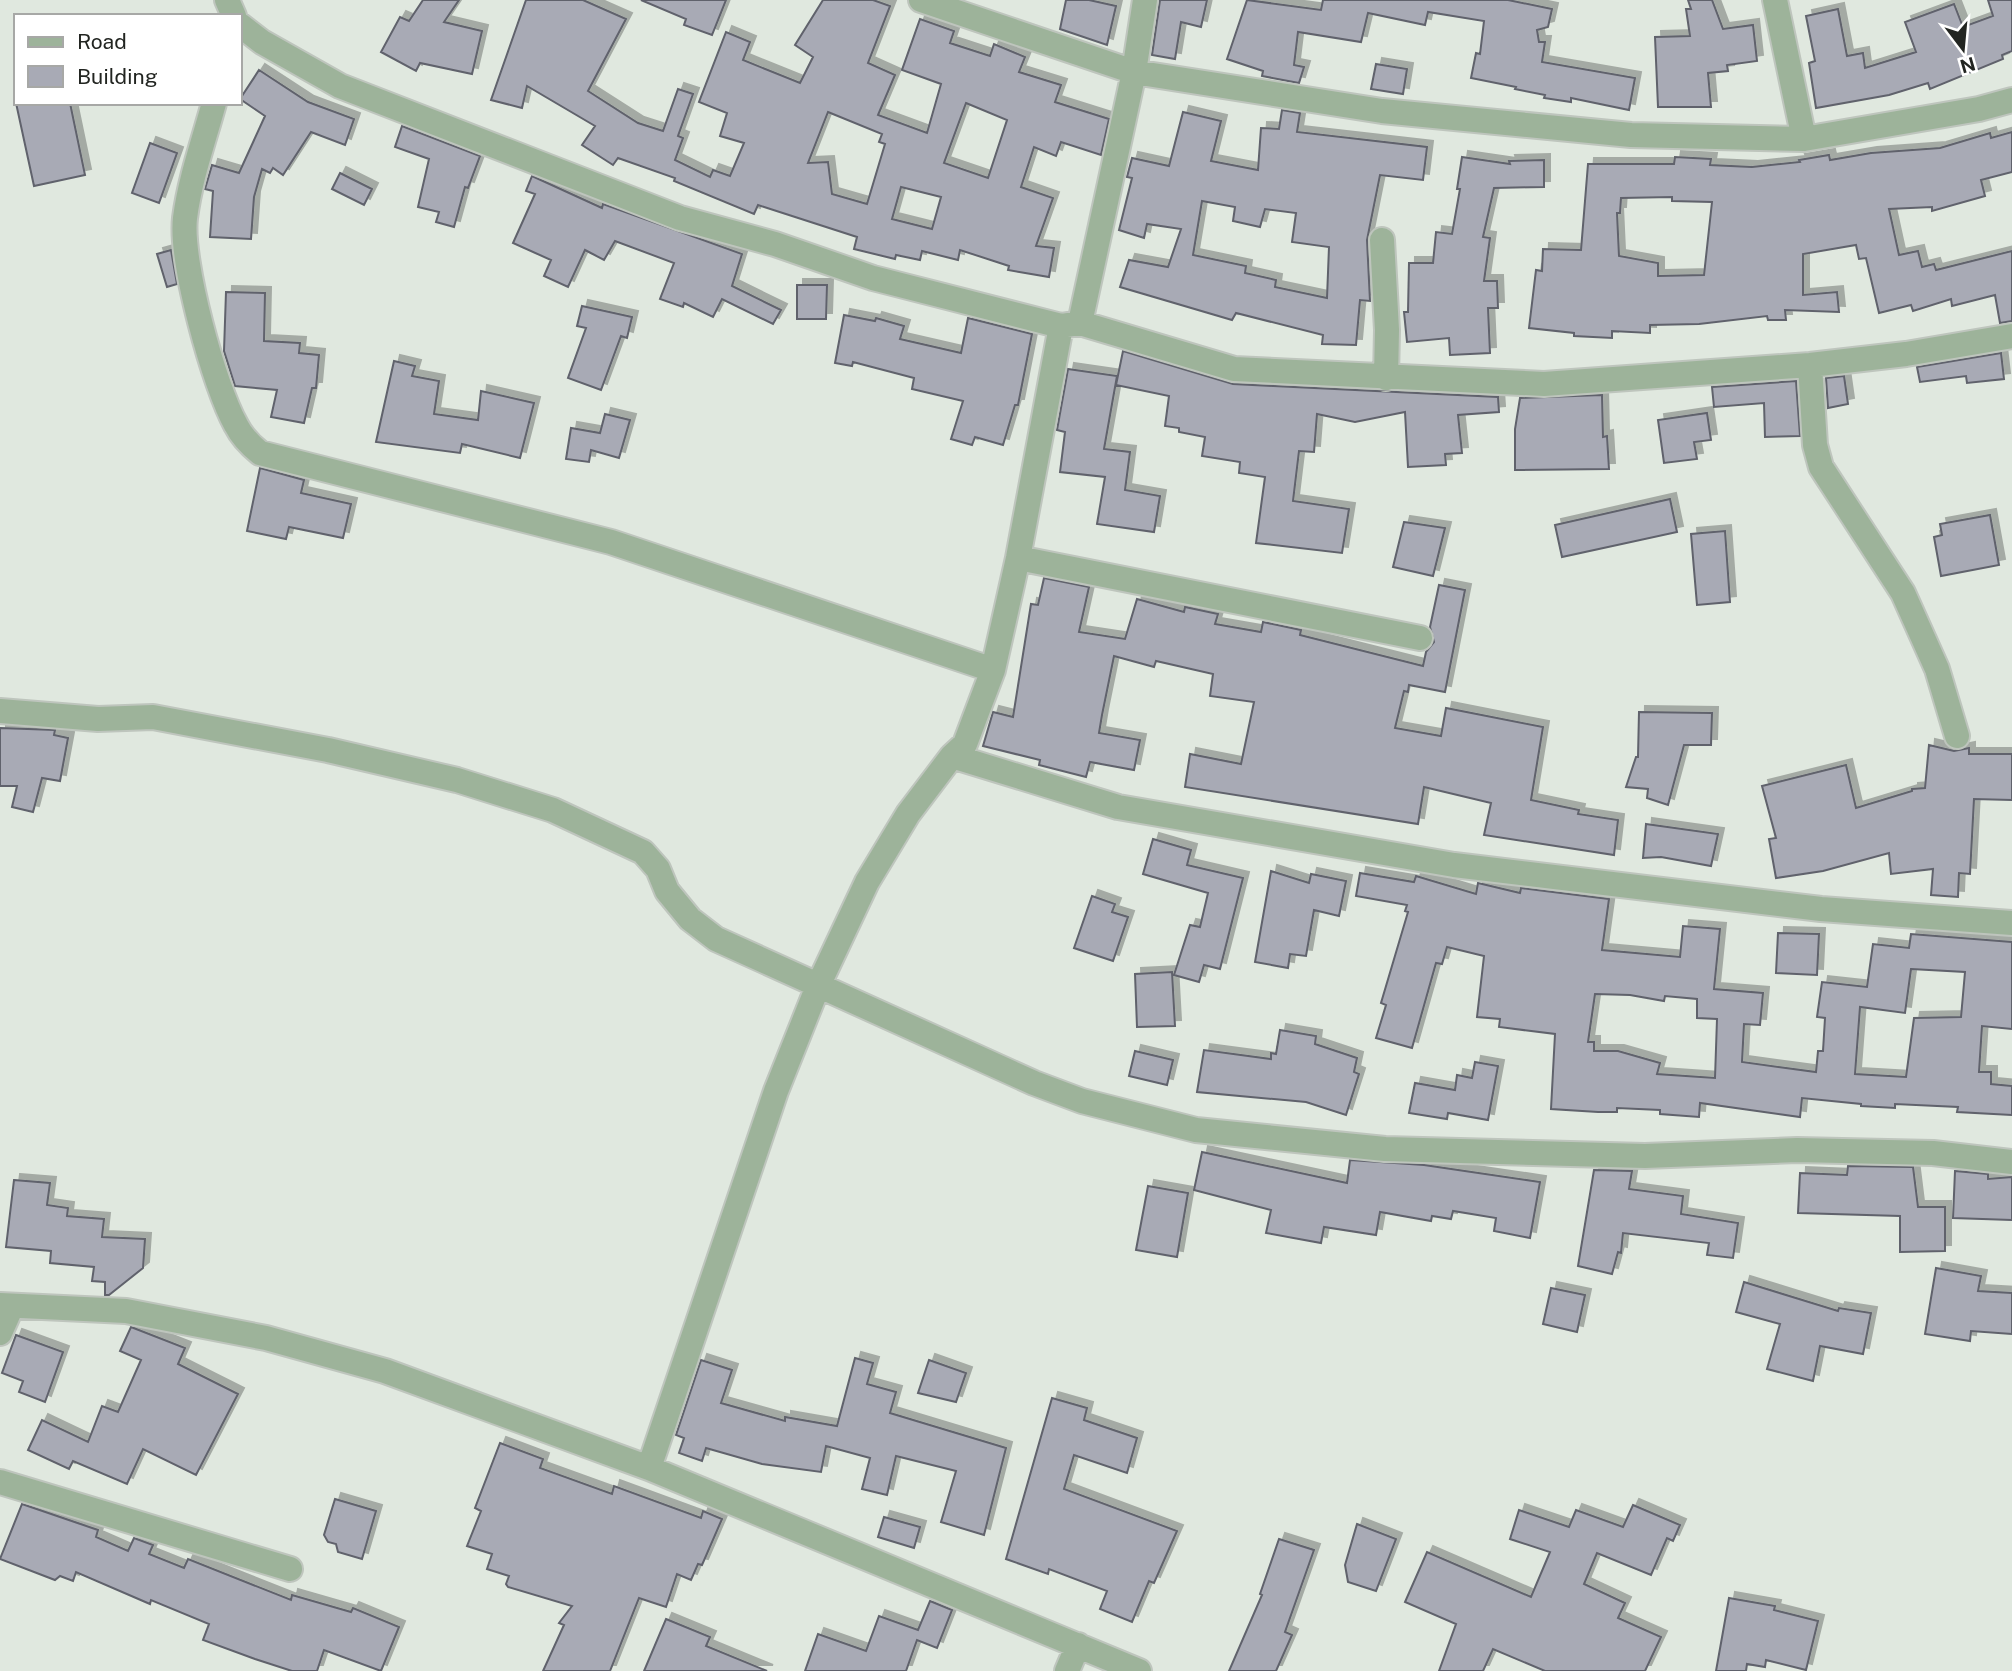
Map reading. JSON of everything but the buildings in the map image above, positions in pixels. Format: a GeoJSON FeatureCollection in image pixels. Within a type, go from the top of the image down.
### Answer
{"type":"FeatureCollection","features":[{"type":"Feature","properties":{"kind":"street"},"geometry":{"type":"LineString","coordinates":[[921,0],[1134,72],[1410,114],[1631,135],[1804,139],[1979,109],[2012,100]]}},
{"type":"Feature","properties":{"kind":"street"},"geometry":{"type":"LineString","coordinates":[[649,1468],[776,1091],[818,986],[867,882],[908,814],[952,756],[965,744],[993,670],[1071,325],[1134,72],[1145,0]]}},
{"type":"Feature","properties":{"kind":"street"},"geometry":{"type":"LineString","coordinates":[[1775,0],[1804,139]]}},
{"type":"Feature","properties":{"kind":"street"},"geometry":{"type":"LineString","coordinates":[[242,27],[340,86],[680,218],[775,243],[873,278],[1071,325],[1234,369],[1544,384],[1810,365],[1906,354],[2012,336]]}},
{"type":"Feature","properties":{"kind":"street"},"geometry":{"type":"LineString","coordinates":[[213,105],[185,218],[186,261],[214,369],[234,423],[246,441],[260,453],[611,542],[993,670]]}},
{"type":"Feature","properties":{"kind":"street"},"geometry":{"type":"LineString","coordinates":[[1382,240],[1387,330],[1385,377]]}},
{"type":"Feature","properties":{"kind":"street"},"geometry":{"type":"LineString","coordinates":[[1810,365],[1815,445],[1821,467],[1903,593],[1937,669],[1957,736]]}},
{"type":"Feature","properties":{"kind":"street"},"geometry":{"type":"LineString","coordinates":[[1018,558],[1420,638]]}},
{"type":"Feature","properties":{"kind":"street"},"geometry":{"type":"LineString","coordinates":[[0,710],[98,719],[153,717],[328,750],[457,780],[553,810],[643,852],[658,869],[667,891],[691,919],[716,939],[1034,1083],[1082,1101],[1196,1130],[1385,1149],[1645,1156],[1824,1150],[1933,1153],[2012,1162]]}},
{"type":"Feature","properties":{"kind":"street"},"geometry":{"type":"LineString","coordinates":[[952,756],[1118,807],[1454,865],[1821,909],[2012,923]]}},
{"type":"Feature","properties":{"kind":"street"},"geometry":{"type":"LineString","coordinates":[[0,1333],[6,1305],[127,1311],[266,1338],[385,1371],[649,1468],[1139,1671]]}},
{"type":"Feature","properties":{"kind":"street"},"geometry":{"type":"LineString","coordinates":[[0,1482],[290,1569]]}},
{"type":"Feature","properties":{"kind":"street"},"geometry":{"type":"LineString","coordinates":[[1067,1671],[1077,1645]]}}]}
